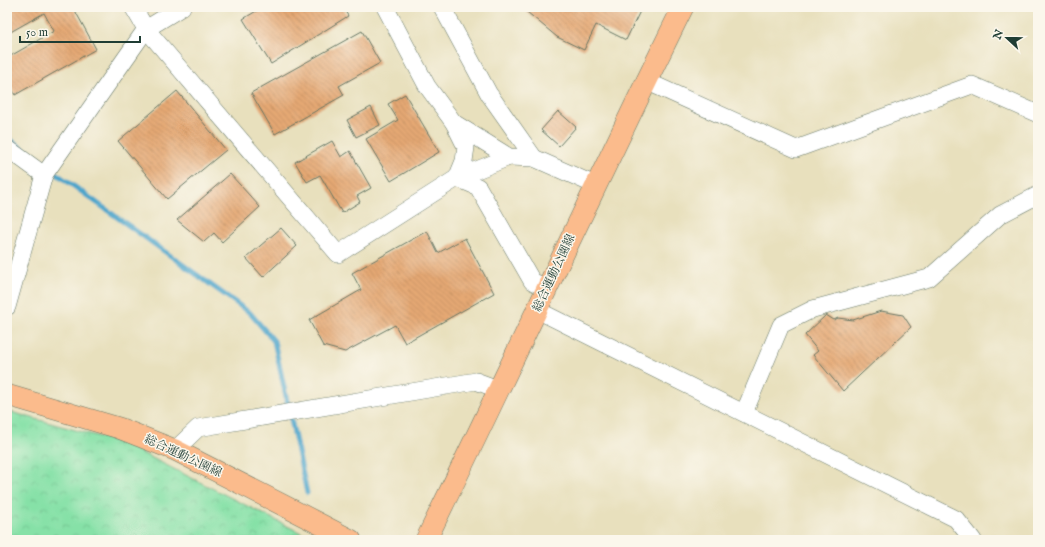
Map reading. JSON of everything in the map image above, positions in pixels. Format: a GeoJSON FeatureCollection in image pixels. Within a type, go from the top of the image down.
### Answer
{"type":"FeatureCollection","features":[{"type":"Feature","properties":{"kind":"main road","name":"総合運動公園線"},"geometry":{"type":"LineString","coordinates":[[426,540],[500,390],[595,186],[683,7]]}},
{"type":"Feature","properties":{"kind":"main road","name":"総合運動公園線"},"geometry":{"type":"LineString","coordinates":[[7,395],[119,428],[175,450],[350,540]]}},
{"type":"Feature","properties":{"kind":"street"},"geometry":{"type":"LineString","coordinates":[[133,7],[146,29],[338,254],[457,178],[509,157],[534,158],[595,186]]}},
{"type":"Feature","properties":{"kind":"street"},"geometry":{"type":"LineString","coordinates":[[7,307],[44,175],[146,29],[182,7]]}},
{"type":"Feature","properties":{"kind":"street"},"geometry":{"type":"LineString","coordinates":[[385,7],[426,86],[454,123],[466,147],[464,161],[457,178]]}},
{"type":"Feature","properties":{"kind":"street"},"geometry":{"type":"LineString","coordinates":[[442,7],[489,94],[534,158]]}},
{"type":"Feature","properties":{"kind":"street"},"geometry":{"type":"LineString","coordinates":[[646,81],[796,148],[972,85],[1038,114]]}},
{"type":"Feature","properties":{"kind":"street"},"geometry":{"type":"LineString","coordinates":[[454,123],[509,157]]}},
{"type":"Feature","properties":{"kind":"street"},"geometry":{"type":"LineString","coordinates":[[7,148],[44,175]]}},
{"type":"Feature","properties":{"kind":"street"},"geometry":{"type":"LineString","coordinates":[[457,178],[478,187],[532,281],[547,289]]}},
{"type":"Feature","properties":{"kind":"street"},"geometry":{"type":"LineString","coordinates":[[744,413],[781,325],[813,309],[929,278],[1000,215],[1038,195]]}},
{"type":"Feature","properties":{"kind":"street"},"geometry":{"type":"LineString","coordinates":[[537,310],[956,519],[973,540]]}},
{"type":"Feature","properties":{"kind":"street"},"geometry":{"type":"LineString","coordinates":[[175,450],[198,428],[476,381],[500,390]]}},
{"type":"Feature","properties":{"kind":"green space"},"geometry":{"type":"Polygon","coordinates":[[[7,411],[122,443],[315,540],[7,540],[7,411]]]}},
{"type":"Feature","properties":{"kind":"building"},"geometry":{"type":"Polygon","coordinates":[[[7,7],[73,7],[96,49],[15,95],[7,80],[7,58],[54,31],[44,13],[7,34],[7,7]]]}},
{"type":"Feature","properties":{"kind":"building"},"geometry":{"type":"Polygon","coordinates":[[[263,7],[343,7],[348,16],[271,64],[243,19],[263,7]]]}},
{"type":"Feature","properties":{"kind":"building"},"geometry":{"type":"Polygon","coordinates":[[[521,7],[642,7],[626,40],[596,25],[584,50],[557,37],[521,7]]]}},
{"type":"Feature","properties":{"kind":"building"},"geometry":{"type":"Polygon","coordinates":[[[362,31],[380,63],[339,86],[344,95],[275,134],[251,93],[362,31]]]}},
{"type":"Feature","properties":{"kind":"building"},"geometry":{"type":"Polygon","coordinates":[[[177,91],[226,150],[167,199],[118,141],[177,91]]]}},
{"type":"Feature","properties":{"kind":"building"},"geometry":{"type":"Polygon","coordinates":[[[405,94],[439,152],[391,181],[366,139],[398,120],[388,104],[405,94]]]}},
{"type":"Feature","properties":{"kind":"building"},"geometry":{"type":"Polygon","coordinates":[[[371,107],[380,125],[356,137],[347,120],[371,107]]]}},
{"type":"Feature","properties":{"kind":"building"},"geometry":{"type":"Polygon","coordinates":[[[558,111],[576,127],[559,146],[541,130],[558,111]]]}},
{"type":"Feature","properties":{"kind":"building"},"geometry":{"type":"Polygon","coordinates":[[[332,141],[341,157],[350,151],[371,188],[357,196],[360,202],[342,213],[320,175],[307,182],[295,162],[332,141]]]}},
{"type":"Feature","properties":{"kind":"building"},"geometry":{"type":"Polygon","coordinates":[[[230,174],[260,207],[222,242],[214,233],[204,242],[177,220],[230,174]]]}},
{"type":"Feature","properties":{"kind":"building"},"geometry":{"type":"Polygon","coordinates":[[[281,228],[297,246],[263,277],[246,258],[281,228]]]}},
{"type":"Feature","properties":{"kind":"building"},"geometry":{"type":"Polygon","coordinates":[[[427,231],[438,253],[465,238],[494,293],[405,343],[395,325],[345,352],[323,346],[309,320],[361,290],[352,273],[427,231]]]}},
{"type":"Feature","properties":{"kind":"building"},"geometry":{"type":"Polygon","coordinates":[[[881,311],[903,315],[911,327],[843,391],[813,355],[818,351],[805,335],[826,315],[834,320],[838,318],[853,320],[881,311]]]}},
{"type":"Feature","properties":{"kind":"waterway"},"geometry":{"type":"LineString","coordinates":[[7,137],[37,160]]}},
{"type":"Feature","properties":{"kind":"waterway"},"geometry":{"type":"LineString","coordinates":[[50,169],[250,313],[274,341],[307,493]]}}]}
